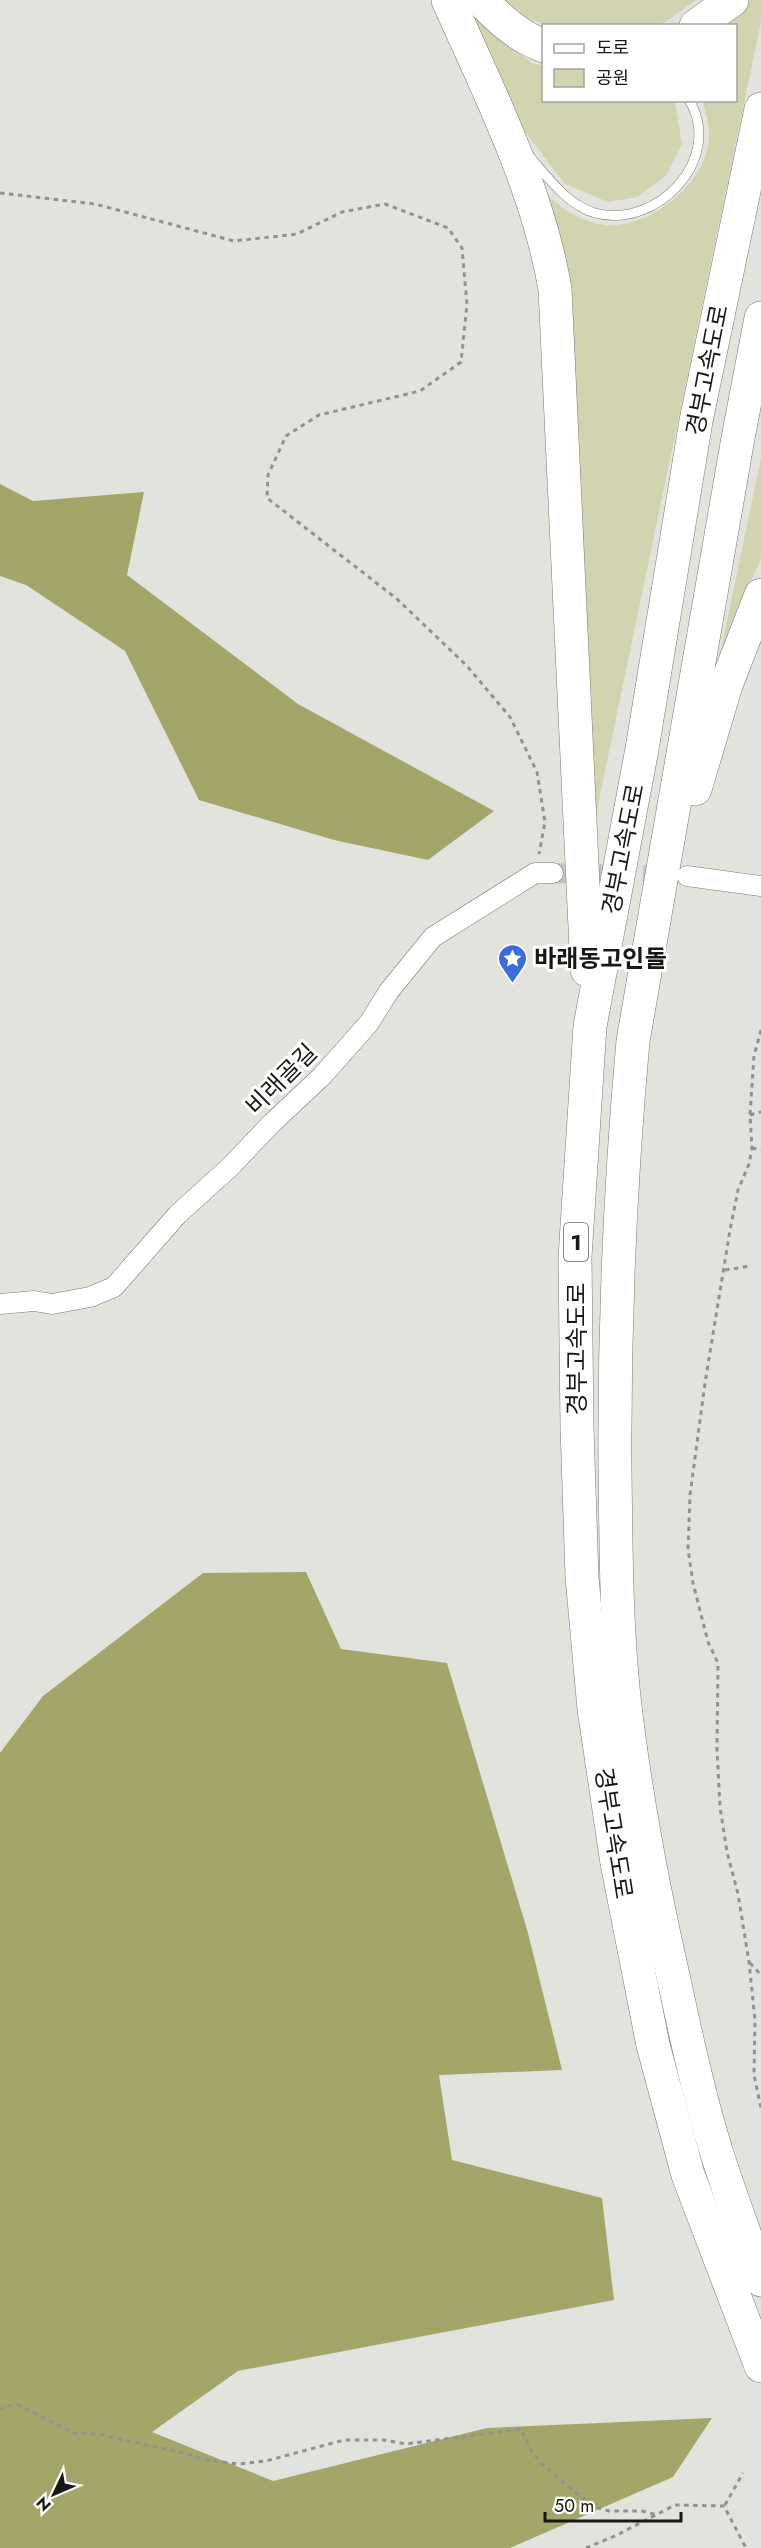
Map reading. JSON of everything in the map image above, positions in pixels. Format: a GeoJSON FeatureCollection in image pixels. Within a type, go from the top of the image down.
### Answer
{"type":"FeatureCollection","features":[{"type":"Feature","properties":{"kind":"highway"},"geometry":{"type":"LineString","coordinates":[[448,0],[503,128],[538,219],[549,253],[555,289],[590,1026]]}},
{"type":"Feature","properties":{"kind":"highway"},"geometry":{"type":"LineString","coordinates":[[481,0],[520,35],[542,46]]}},
{"type":"Feature","properties":{"kind":"highway"},"geometry":{"type":"LineString","coordinates":[[699,24],[732,0]]}},
{"type":"Feature","properties":{"kind":"highway","name":"경부고속도로"},"geometry":{"type":"LineString","coordinates":[[761,110],[696,421],[642,749],[590,1026],[575,1268],[582,1577],[594,1709],[616,1863],[653,2045],[688,2175],[761,2366]]}},
{"type":"Feature","properties":{"kind":"highway","name":"경부고속도로"},"geometry":{"type":"LineString","coordinates":[[761,318],[633,1041],[620,1205],[615,1379],[616,1540],[624,1695],[642,1820],[662,1929],[686,2036],[718,2158],[761,2280]]}},
{"type":"Feature","properties":{"kind":"highway"},"geometry":{"type":"LineString","coordinates":[[633,1041],[672,864],[726,685],[761,594]]}},
{"type":"Feature","properties":{"kind":"street","name":"비래골길"},"geometry":{"type":"LineString","coordinates":[[0,1304],[34,1301],[52,1304],[90,1297],[114,1287],[178,1214],[230,1167],[322,1076],[369,1023],[388,991],[433,937],[544,873]]}},
{"type":"Feature","properties":{"kind":"street"},"geometry":{"type":"LineString","coordinates":[[687,876],[761,886]]}},
{"type":"Feature","properties":{"kind":"lane"},"geometry":{"type":"LineString","coordinates":[[503,128],[573,202],[594,213],[630,215],[651,207],[670,192],[692,167],[699,145],[699,126],[690,102]]}},
{"type":"Feature","properties":{"kind":"path"},"geometry":{"type":"LineString","coordinates":[[0,193],[95,204],[234,241],[297,234],[342,212],[385,204],[448,228],[462,248],[467,304],[461,362],[420,391],[319,415],[286,435],[268,475],[267,498],[397,599],[467,666],[510,717],[537,772],[545,822],[544,873]]}},
{"type":"Feature","properties":{"kind":"path"},"geometry":{"type":"LineString","coordinates":[[761,1030],[754,1056],[750,1115],[752,1148],[749,1164],[738,1190],[697,1439],[690,1495],[688,1549],[693,1583],[704,1626],[718,1663],[717,1749],[720,1807],[749,1962],[755,2020],[754,2075],[761,2108]]}},
{"type":"Feature","properties":{"kind":"path"},"geometry":{"type":"LineString","coordinates":[[750,1115],[761,1112]]}},
{"type":"Feature","properties":{"kind":"path"},"geometry":{"type":"LineString","coordinates":[[752,1148],[761,1150]]}},
{"type":"Feature","properties":{"kind":"path"},"geometry":{"type":"LineString","coordinates":[[725,1270],[752,1266]]}},
{"type":"Feature","properties":{"kind":"path"},"geometry":{"type":"LineString","coordinates":[[749,1962],[761,1975]]}},
{"type":"Feature","properties":{"kind":"path"},"geometry":{"type":"LineString","coordinates":[[0,2410],[6,2406],[18,2405],[74,2433],[97,2434],[206,2460],[238,2464],[266,2461],[344,2440],[384,2440],[406,2444],[520,2429],[531,2450],[543,2465],[592,2506],[609,2511],[642,2511],[657,2515]]}},
{"type":"Feature","properties":{"kind":"path"},"geometry":{"type":"LineString","coordinates":[[724,2506],[743,2473]]}},
{"type":"Feature","properties":{"kind":"path"},"geometry":{"type":"LineString","coordinates":[[586,2548],[675,2505],[724,2506]]}},
{"type":"Feature","properties":{"kind":"path"},"geometry":{"type":"LineString","coordinates":[[724,2506],[746,2548]]}},
{"type":"Feature","properties":{"kind":"green space"},"geometry":{"type":"Polygon","coordinates":[[[505,0],[696,0],[660,24],[544,24],[529,19],[505,0]]]}},
{"type":"Feature","properties":{"kind":"green space"},"geometry":{"type":"Polygon","coordinates":[[[746,0],[761,0],[761,22],[594,824],[548,196],[567,211],[605,225],[622,224],[640,219],[673,200],[698,171],[706,154],[709,133],[703,102],[737,102],[737,24],[721,24],[746,0]]]}},
{"type":"Feature","properties":{"kind":"green space"},"geometry":{"type":"Polygon","coordinates":[[[468,6],[531,63],[542,66],[542,102],[675,102],[682,144],[666,176],[637,197],[608,202],[565,184],[509,111],[468,6]]]}},
{"type":"Feature","properties":{"kind":"green space"},"geometry":{"type":"Polygon","coordinates":[[[761,458],[761,558],[720,655],[761,458]]]}},
{"type":"Feature","properties":{"kind":"green space"},"geometry":{"type":"Polygon","coordinates":[[[0,484],[33,501],[144,492],[127,575],[298,704],[494,811],[428,860],[334,840],[199,800],[125,651],[26,585],[0,576],[0,484]]]}},
{"type":"Feature","properties":{"kind":"green space"},"geometry":{"type":"Polygon","coordinates":[[[306,1572],[341,1649],[447,1663],[528,1933],[562,2070],[439,2075],[452,2160],[602,2198],[614,2300],[238,2371],[152,2432],[273,2481],[487,2428],[712,2418],[673,2477],[510,2548],[0,2548],[0,1753],[43,1696],[203,1573],[306,1572]]]}},
{"type":"Feature","properties":{"kind":"tunnel"},"geometry":{"type":"LineString","coordinates":[[553,873],[672,876]]}},
{"type":"Feature","properties":{"kind":"place","name":"바래동고인돌"},"geometry":{"type":"Point","coordinates":[513,984]}}]}
